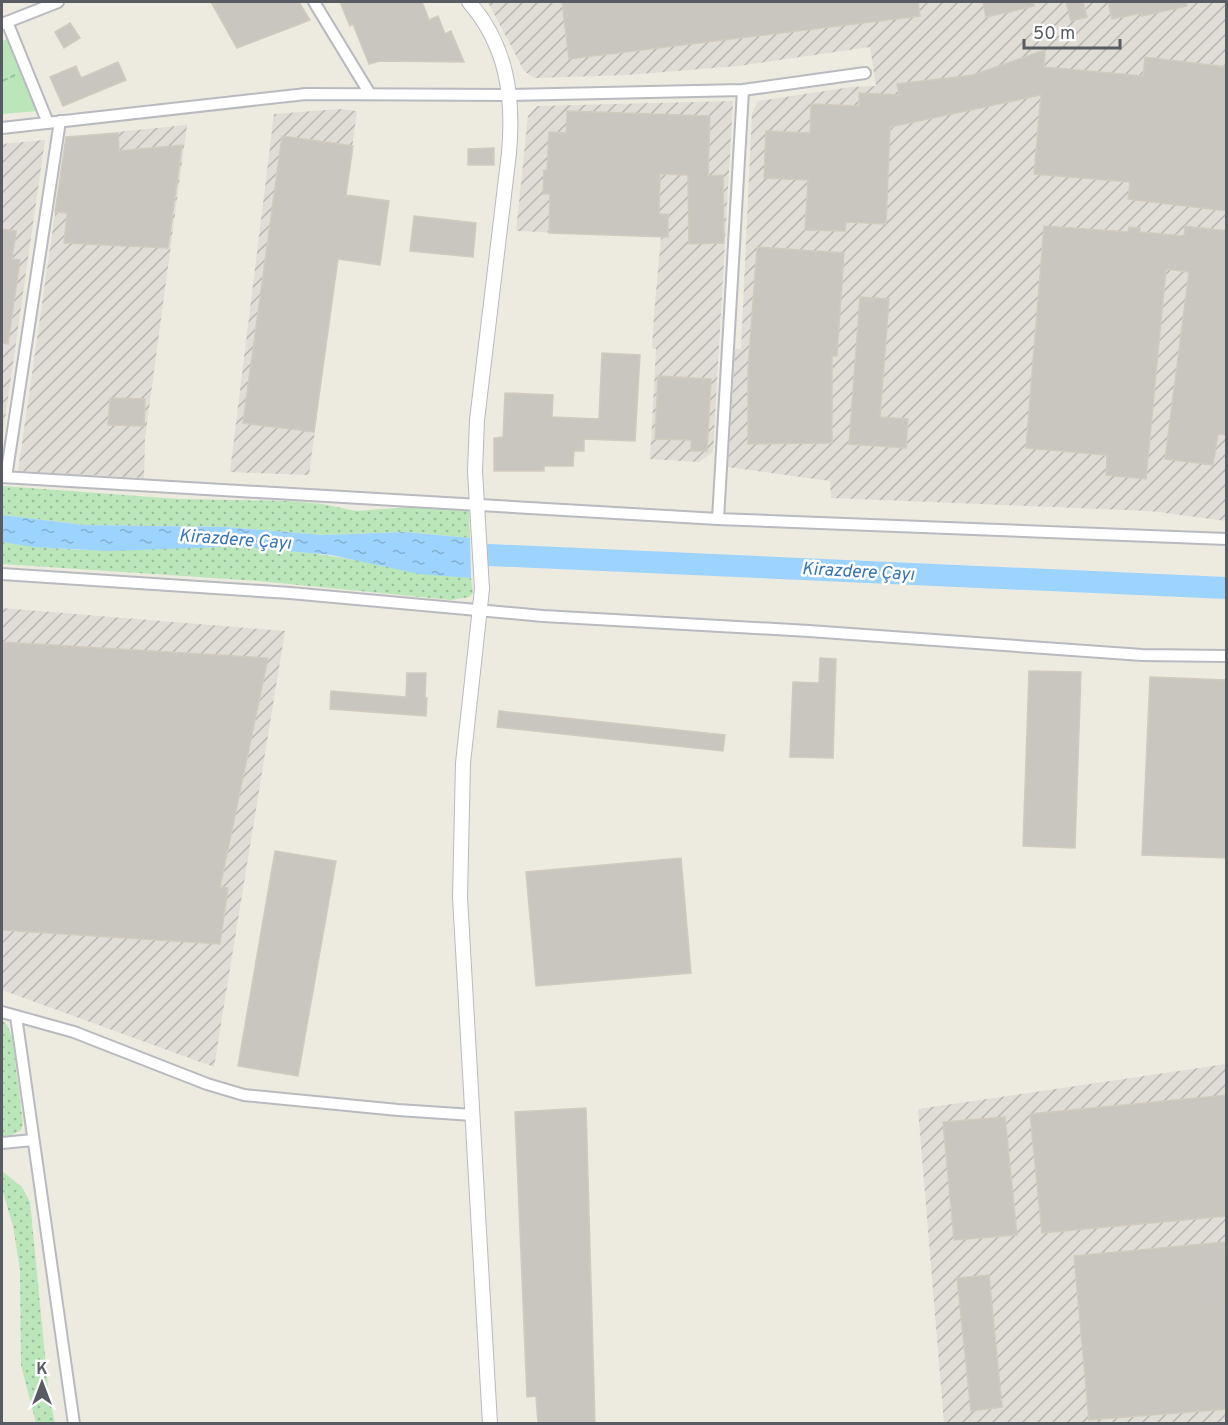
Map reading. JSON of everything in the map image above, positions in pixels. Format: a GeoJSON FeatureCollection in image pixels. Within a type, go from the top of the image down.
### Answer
{"type":"FeatureCollection","features":[{"type":"Feature","properties":{"kind":"street"},"geometry":{"type":"LineString","coordinates":[[48,123],[4,23],[58,2]]}},
{"type":"Feature","properties":{"kind":"street"},"geometry":{"type":"LineString","coordinates":[[314,2],[370,94]]}},
{"type":"Feature","properties":{"kind":"street"},"geometry":{"type":"LineString","coordinates":[[469,2],[495,44],[505,67],[510,95],[509,153],[477,420],[475,454],[482,589],[463,763],[460,852],[460,897],[490,1424]]}},
{"type":"Feature","properties":{"kind":"street"},"geometry":{"type":"LineString","coordinates":[[2,128],[306,94],[510,95],[743,90],[865,73]]}},
{"type":"Feature","properties":{"kind":"street"},"geometry":{"type":"LineString","coordinates":[[718,519],[743,90]]}},
{"type":"Feature","properties":{"kind":"street"},"geometry":{"type":"LineString","coordinates":[[60,121],[4,477],[718,519],[1227,539]]}},
{"type":"Feature","properties":{"kind":"street"},"geometry":{"type":"LineString","coordinates":[[2,574],[174,584],[543,616],[809,631],[1142,655],[1227,656]]}},
{"type":"Feature","properties":{"kind":"street"},"geometry":{"type":"LineString","coordinates":[[2,1012],[74,1032],[207,1084],[244,1095],[473,1115]]}},
{"type":"Feature","properties":{"kind":"street"},"geometry":{"type":"LineString","coordinates":[[16,1016],[74,1424]]}},
{"type":"Feature","properties":{"kind":"street"},"geometry":{"type":"LineString","coordinates":[[2,1143],[33,1140]]}},
{"type":"Feature","properties":{"kind":"path"},"geometry":{"type":"LineString","coordinates":[[2,81],[26,70]]}},
{"type":"Feature","properties":{"kind":"shaded area"},"geometry":{"type":"Polygon","coordinates":[[[488,2],[1226,2],[1226,521],[1150,511],[831,498],[830,481],[728,467],[735,349],[741,349],[752,113],[758,101],[851,87],[876,86],[870,47],[738,66],[627,75],[535,78],[524,71],[488,2]]]}},
{"type":"Feature","properties":{"kind":"shaded area"},"geometry":{"type":"Polygon","coordinates":[[[733,101],[713,452],[699,462],[650,459],[656,349],[652,348],[661,237],[516,231],[528,116],[537,106],[733,101]]]}},
{"type":"Feature","properties":{"kind":"shaded area"},"geometry":{"type":"Polygon","coordinates":[[[340,109],[357,111],[309,475],[230,472],[274,114],[340,109]]]}},
{"type":"Feature","properties":{"kind":"shaded area"},"geometry":{"type":"Polygon","coordinates":[[[187,125],[145,438],[144,478],[18,471],[66,137],[187,125]]]}},
{"type":"Feature","properties":{"kind":"shaded area"},"geometry":{"type":"Polygon","coordinates":[[[45,140],[2,440],[2,144],[45,140]]]}},
{"type":"Feature","properties":{"kind":"shaded area"},"geometry":{"type":"Polygon","coordinates":[[[2,608],[285,631],[214,1067],[2,990],[2,608]]]}},
{"type":"Feature","properties":{"kind":"shaded area"},"geometry":{"type":"Polygon","coordinates":[[[1226,1064],[1226,1423],[944,1423],[918,1109],[1226,1064]]]}},
{"type":"Feature","properties":{"kind":"green space"},"geometry":{"type":"Polygon","coordinates":[[[9,38],[38,111],[2,114],[2,41],[9,38]]]}},
{"type":"Feature","properties":{"kind":"green space"},"geometry":{"type":"Polygon","coordinates":[[[2,486],[179,499],[289,501],[322,504],[356,511],[411,507],[450,508],[469,511],[470,538],[406,532],[324,535],[225,527],[84,525],[2,515],[2,486]]]}},
{"type":"Feature","properties":{"kind":"green space"},"geometry":{"type":"Polygon","coordinates":[[[2,542],[83,550],[219,547],[283,550],[471,578],[473,593],[469,597],[451,600],[259,581],[2,564],[2,542]]]}},
{"type":"Feature","properties":{"kind":"green space"},"geometry":{"type":"Polygon","coordinates":[[[2,1020],[12,1037],[23,1123],[21,1130],[12,1135],[2,1136],[2,1020]]]}},
{"type":"Feature","properties":{"kind":"green space"},"geometry":{"type":"Polygon","coordinates":[[[2,1171],[22,1187],[30,1202],[49,1397],[55,1423],[36,1423],[21,1365],[20,1270],[13,1226],[2,1189],[2,1171]]]}},
{"type":"Feature","properties":{"kind":"water"},"geometry":{"type":"Polygon","coordinates":[[[2,515],[84,525],[225,527],[324,535],[406,532],[470,538],[471,578],[419,574],[331,555],[256,548],[107,551],[33,547],[2,542],[2,515]]]}},
{"type":"Feature","properties":{"kind":"building"},"geometry":{"type":"Polygon","coordinates":[[[211,2],[299,2],[310,20],[237,48],[211,2]]]}},
{"type":"Feature","properties":{"kind":"building"},"geometry":{"type":"Polygon","coordinates":[[[340,2],[422,2],[429,20],[438,16],[445,34],[451,31],[464,62],[380,61],[369,64],[353,24],[350,26],[340,2]]]}},
{"type":"Feature","properties":{"kind":"building"},"geometry":{"type":"Polygon","coordinates":[[[562,2],[918,2],[920,16],[569,59],[562,2]]]}},
{"type":"Feature","properties":{"kind":"building"},"geometry":{"type":"Polygon","coordinates":[[[983,2],[1034,2],[1034,6],[986,17],[983,2]]]}},
{"type":"Feature","properties":{"kind":"building"},"geometry":{"type":"Polygon","coordinates":[[[1066,2],[1083,2],[1087,17],[1071,21],[1066,2]]]}},
{"type":"Feature","properties":{"kind":"building"},"geometry":{"type":"Polygon","coordinates":[[[1108,2],[1186,2],[1187,6],[1142,16],[1142,13],[1112,19],[1108,2]]]}},
{"type":"Feature","properties":{"kind":"building"},"geometry":{"type":"Polygon","coordinates":[[[70,23],[80,38],[64,48],[55,32],[70,23]]]}},
{"type":"Feature","properties":{"kind":"building"},"geometry":{"type":"Polygon","coordinates":[[[1045,50],[1044,67],[1143,76],[1145,57],[1227,67],[1227,211],[1128,199],[1130,182],[1034,174],[1041,95],[890,127],[886,224],[846,222],[845,231],[805,230],[808,180],[764,178],[766,131],[810,133],[811,104],[859,106],[859,93],[899,95],[897,84],[973,75],[1045,50]]]}},
{"type":"Feature","properties":{"kind":"building"},"geometry":{"type":"Polygon","coordinates":[[[118,62],[126,80],[63,106],[50,77],[76,66],[81,78],[118,62]]]}},
{"type":"Feature","properties":{"kind":"building"},"geometry":{"type":"Polygon","coordinates":[[[567,111],[710,116],[708,176],[723,175],[724,243],[689,244],[688,175],[660,174],[659,214],[668,214],[668,237],[549,233],[550,194],[543,194],[549,132],[566,133],[567,111]]]}},
{"type":"Feature","properties":{"kind":"building"},"geometry":{"type":"Polygon","coordinates":[[[118,133],[119,151],[182,145],[168,248],[64,243],[67,213],[55,212],[66,137],[118,133]]]}},
{"type":"Feature","properties":{"kind":"building"},"geometry":{"type":"Polygon","coordinates":[[[282,136],[353,146],[346,195],[389,201],[380,265],[338,259],[314,432],[243,423],[282,136]]]}},
{"type":"Feature","properties":{"kind":"building"},"geometry":{"type":"Polygon","coordinates":[[[494,148],[494,165],[468,165],[468,149],[494,148]]]}},
{"type":"Feature","properties":{"kind":"building"},"geometry":{"type":"Polygon","coordinates":[[[414,216],[476,223],[473,257],[410,251],[414,216]]]}},
{"type":"Feature","properties":{"kind":"building"},"geometry":{"type":"Polygon","coordinates":[[[1044,226],[1128,232],[1129,227],[1140,228],[1140,232],[1184,236],[1185,226],[1227,231],[1227,435],[1218,434],[1213,465],[1165,459],[1189,272],[1166,269],[1146,479],[1106,475],[1107,455],[1026,448],[1044,226]]]}},
{"type":"Feature","properties":{"kind":"building"},"geometry":{"type":"Polygon","coordinates":[[[2,229],[16,231],[12,259],[20,260],[8,344],[2,343],[2,229]]]}},
{"type":"Feature","properties":{"kind":"building"},"geometry":{"type":"Polygon","coordinates":[[[757,247],[844,253],[837,356],[832,356],[832,443],[748,444],[748,369],[757,247]]]}},
{"type":"Feature","properties":{"kind":"building"},"geometry":{"type":"Polygon","coordinates":[[[860,297],[889,299],[880,417],[908,419],[906,448],[849,444],[860,297]]]}},
{"type":"Feature","properties":{"kind":"building"},"geometry":{"type":"Polygon","coordinates":[[[602,353],[640,355],[635,441],[584,439],[584,451],[574,451],[573,466],[544,466],[544,471],[494,471],[494,438],[503,437],[505,393],[553,395],[552,417],[599,419],[602,353]]]}},
{"type":"Feature","properties":{"kind":"building"},"geometry":{"type":"Polygon","coordinates":[[[658,376],[711,379],[707,451],[691,451],[691,440],[655,439],[658,376]]]}},
{"type":"Feature","properties":{"kind":"building"},"geometry":{"type":"Polygon","coordinates":[[[110,398],[145,399],[144,426],[108,425],[110,398]]]}},
{"type":"Feature","properties":{"kind":"building"},"geometry":{"type":"Polygon","coordinates":[[[2,642],[268,658],[220,887],[228,888],[220,944],[2,930],[2,642]]]}},
{"type":"Feature","properties":{"kind":"building"},"geometry":{"type":"Polygon","coordinates":[[[820,658],[836,659],[833,758],[790,757],[793,682],[819,683],[820,658]]]}},
{"type":"Feature","properties":{"kind":"building"},"geometry":{"type":"Polygon","coordinates":[[[1029,671],[1081,672],[1075,848],[1023,846],[1029,671]]]}},
{"type":"Feature","properties":{"kind":"building"},"geometry":{"type":"Polygon","coordinates":[[[407,673],[426,673],[426,716],[330,709],[331,691],[406,697],[407,673]]]}},
{"type":"Feature","properties":{"kind":"building"},"geometry":{"type":"Polygon","coordinates":[[[1150,677],[1227,680],[1227,858],[1142,855],[1150,677]]]}},
{"type":"Feature","properties":{"kind":"building"},"geometry":{"type":"Polygon","coordinates":[[[499,711],[725,735],[723,751],[497,727],[499,711]]]}},
{"type":"Feature","properties":{"kind":"building"},"geometry":{"type":"Polygon","coordinates":[[[275,851],[336,861],[298,1076],[238,1066],[275,851]]]}},
{"type":"Feature","properties":{"kind":"building"},"geometry":{"type":"Polygon","coordinates":[[[681,858],[691,973],[536,986],[526,872],[681,858]]]}},
{"type":"Feature","properties":{"kind":"building"},"geometry":{"type":"Polygon","coordinates":[[[1227,1095],[1227,1216],[1042,1233],[1030,1114],[1227,1095]]]}},
{"type":"Feature","properties":{"kind":"building"},"geometry":{"type":"Polygon","coordinates":[[[586,1108],[595,1424],[538,1424],[536,1396],[527,1397],[515,1112],[586,1108]]]}},
{"type":"Feature","properties":{"kind":"building"},"geometry":{"type":"Polygon","coordinates":[[[1005,1117],[1017,1235],[954,1240],[943,1122],[1005,1117]]]}},
{"type":"Feature","properties":{"kind":"building"},"geometry":{"type":"Polygon","coordinates":[[[1225,1242],[1227,1409],[1089,1420],[1074,1256],[1225,1242]]]}},
{"type":"Feature","properties":{"kind":"building"},"geometry":{"type":"Polygon","coordinates":[[[989,1275],[1002,1407],[971,1411],[957,1278],[989,1275]]]}},
{"type":"Feature","properties":{"kind":"waterway","name":"Kirazdere Çayı"},"geometry":{"type":"LineString","coordinates":[[489,555],[1226,588]]}}]}
